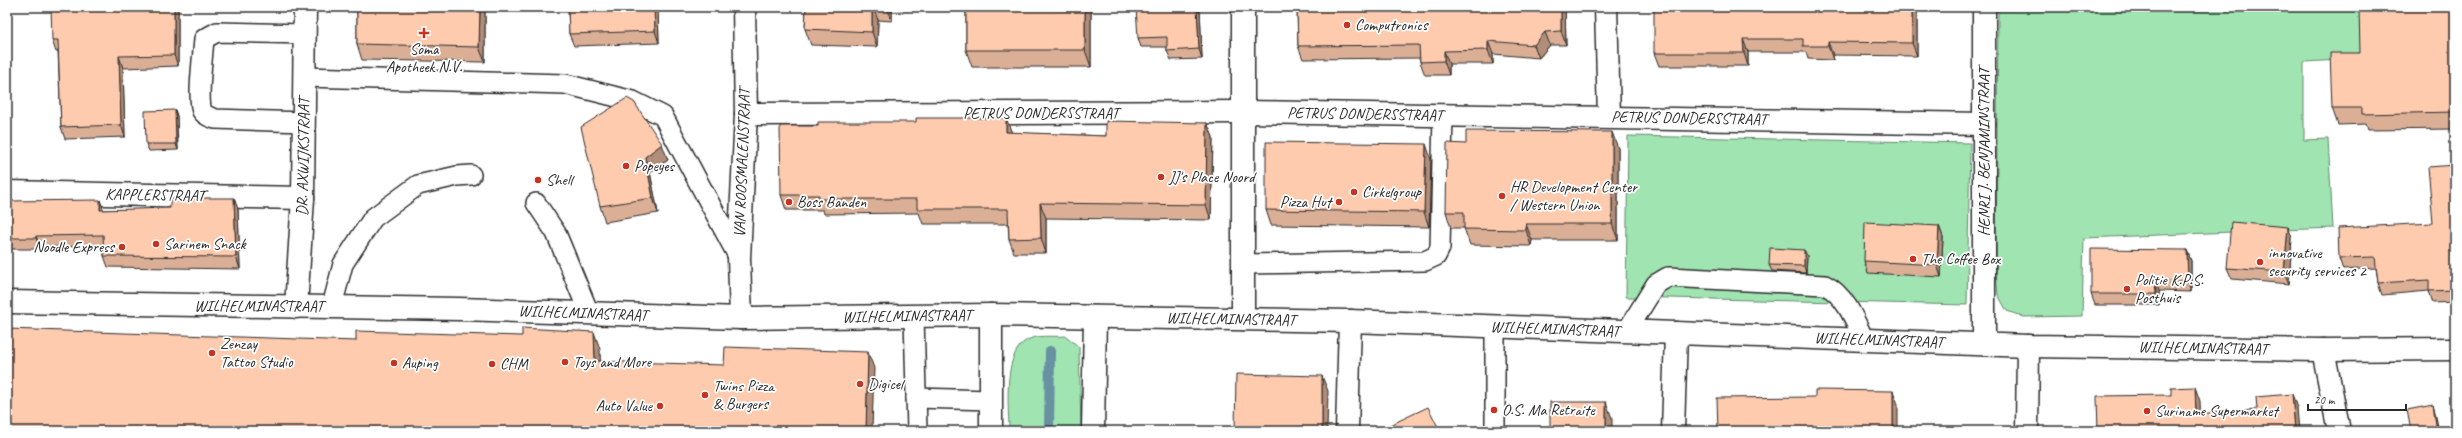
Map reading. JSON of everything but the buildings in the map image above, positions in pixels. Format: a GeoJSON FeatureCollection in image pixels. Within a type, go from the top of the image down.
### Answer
{"type":"FeatureCollection","features":[{"type":"Feature","properties":{"kind":"street","name":"DR. AXWIJKSTRAAT"},"geometry":{"type":"LineString","coordinates":[[296,307],[303,198],[305,7]]}},
{"type":"Feature","properties":{"kind":"street","name":"VAN ROOSMALENSTRAAT"},"geometry":{"type":"LineString","coordinates":[[741,318],[739,258],[746,114],[744,7]]}},
{"type":"Feature","properties":{"kind":"street"},"geometry":{"type":"LineString","coordinates":[[1243,7],[1243,319]]}},
{"type":"Feature","properties":{"kind":"street"},"geometry":{"type":"LineString","coordinates":[[1606,7],[1608,116]]}},
{"type":"Feature","properties":{"kind":"street","name":"HENRI J. BENJAMINSTRAAT"},"geometry":{"type":"LineString","coordinates":[[1984,7],[1984,344]]}},
{"type":"Feature","properties":{"kind":"street","name":"PETRUS DONDERSSTRAAT"},"geometry":{"type":"LineString","coordinates":[[746,114],[1244,112],[1608,116],[1984,124]]}},
{"type":"Feature","properties":{"kind":"street","name":"KAPPLERSTRAAT"},"geometry":{"type":"LineString","coordinates":[[7,192],[303,198]]}},
{"type":"Feature","properties":{"kind":"street","name":"WILHELMINASTRAAT"},"geometry":{"type":"LineString","coordinates":[[7,302],[296,307],[332,306],[741,318],[991,315],[1350,321],[2028,346],[2322,350],[2455,349]]}},
{"type":"Feature","properties":{"kind":"street"},"geometry":{"type":"LineString","coordinates":[[991,315],[991,431]]}},
{"type":"Feature","properties":{"kind":"street"},"geometry":{"type":"LineString","coordinates":[[1093,431],[1095,317]]}},
{"type":"Feature","properties":{"kind":"street"},"geometry":{"type":"LineString","coordinates":[[1347,431],[1350,321]]}},
{"type":"Feature","properties":{"kind":"street"},"geometry":{"type":"LineString","coordinates":[[1673,431],[1676,333]]}},
{"type":"Feature","properties":{"kind":"street"},"geometry":{"type":"LineString","coordinates":[[2027,431],[2028,346]]}},
{"type":"Feature","properties":{"kind":"street"},"geometry":{"type":"LineString","coordinates":[[2322,350],[2338,431]]}},
{"type":"Feature","properties":{"kind":"lane"},"geometry":{"type":"LineString","coordinates":[[304,122],[215,119],[208,117],[203,111],[201,100],[204,39],[206,36],[217,32],[305,34]]}},
{"type":"Feature","properties":{"kind":"lane"},"geometry":{"type":"LineString","coordinates":[[304,77],[565,84],[648,107],[663,116],[739,258]]}},
{"type":"Feature","properties":{"kind":"lane"},"geometry":{"type":"LineString","coordinates":[[1243,264],[1425,261],[1436,256],[1440,248],[1443,115]]}},
{"type":"Feature","properties":{"kind":"lane"},"geometry":{"type":"LineString","coordinates":[[332,306],[343,264],[373,218],[418,185],[457,176],[471,175]]}},
{"type":"Feature","properties":{"kind":"lane"},"geometry":{"type":"LineString","coordinates":[[536,203],[556,233],[588,313]]}},
{"type":"Feature","properties":{"kind":"lane"},"geometry":{"type":"LineString","coordinates":[[1627,331],[1656,284],[1668,277],[1825,285],[1835,290],[1841,298],[1855,319],[1864,340]]}},
{"type":"Feature","properties":{"kind":"lane"},"geometry":{"type":"LineString","coordinates":[[914,316],[917,431]]}},
{"type":"Feature","properties":{"kind":"lane"},"geometry":{"type":"LineString","coordinates":[[1495,327],[1495,431]]}},
{"type":"Feature","properties":{"kind":"lane"},"geometry":{"type":"LineString","coordinates":[[916,398],[991,400]]}},
{"type":"Feature","properties":{"kind":"green space"},"geometry":{"type":"Polygon","coordinates":[[[1998,7],[2361,7],[2361,59],[2304,62],[2304,140],[2328,139],[2333,228],[2084,238],[2082,316],[2024,317],[2007,311],[1998,295],[1996,274],[1998,7]]]}},
{"type":"Feature","properties":{"kind":"green space"},"geometry":{"type":"Polygon","coordinates":[[[1628,136],[1970,143],[1967,305],[1626,297],[1628,136]]]}},
{"type":"Feature","properties":{"kind":"green space"},"geometry":{"type":"Polygon","coordinates":[[[1066,336],[1079,347],[1081,431],[1009,431],[1009,378],[1015,353],[1022,344],[1032,338],[1066,336]]]}},
{"type":"Feature","properties":{"kind":"waterway"},"geometry":{"type":"LineString","coordinates":[[1049,431],[1050,351]]}},
{"type":"Feature","properties":{"kind":"place","name":"Computronics"},"geometry":{"type":"Point","coordinates":[1347,25]}},
{"type":"Feature","properties":{"kind":"place","name":"Soma Apotheek N.V."},"geometry":{"type":"Point","coordinates":[424,33]}},
{"type":"Feature","properties":{"kind":"place","name":"Popeyes"},"geometry":{"type":"Point","coordinates":[626,166]}},
{"type":"Feature","properties":{"kind":"place","name":"JJ's Place Noord"},"geometry":{"type":"Point","coordinates":[1161,177]}},
{"type":"Feature","properties":{"kind":"place","name":"Shell"},"geometry":{"type":"Point","coordinates":[538,180]}},
{"type":"Feature","properties":{"kind":"place","name":"Cirkelgroup"},"geometry":{"type":"Point","coordinates":[1354,192]}},
{"type":"Feature","properties":{"kind":"place","name":"HR Development Center / Western Union"},"geometry":{"type":"Point","coordinates":[1502,196]}},
{"type":"Feature","properties":{"kind":"place","name":"Boss Banden"},"geometry":{"type":"Point","coordinates":[789,202]}},
{"type":"Feature","properties":{"kind":"place","name":"Pizza Hut"},"geometry":{"type":"Point","coordinates":[1339,202]}},
{"type":"Feature","properties":{"kind":"place","name":"Sarinem Snack"},"geometry":{"type":"Point","coordinates":[156,244]}},
{"type":"Feature","properties":{"kind":"place","name":"Noodle Express"},"geometry":{"type":"Point","coordinates":[122,247]}},
{"type":"Feature","properties":{"kind":"place","name":"The Coffee Box"},"geometry":{"type":"Point","coordinates":[1913,259]}},
{"type":"Feature","properties":{"kind":"place","name":"innovative security services 2"},"geometry":{"type":"Point","coordinates":[2260,262]}},
{"type":"Feature","properties":{"kind":"place","name":"Politie K.P.S. Posthuis"},"geometry":{"type":"Point","coordinates":[2127,289]}},
{"type":"Feature","properties":{"kind":"place","name":"Zenzay Tattoo Studio"},"geometry":{"type":"Point","coordinates":[212,353]}},
{"type":"Feature","properties":{"kind":"place","name":"Toys and More"},"geometry":{"type":"Point","coordinates":[565,362]}},
{"type":"Feature","properties":{"kind":"place","name":"Auping"},"geometry":{"type":"Point","coordinates":[394,363]}},
{"type":"Feature","properties":{"kind":"place","name":"CHM"},"geometry":{"type":"Point","coordinates":[492,364]}},
{"type":"Feature","properties":{"kind":"place","name":"Digicel"},"geometry":{"type":"Point","coordinates":[860,384]}},
{"type":"Feature","properties":{"kind":"place","name":"Twins Pizza & Burgers"},"geometry":{"type":"Point","coordinates":[705,395]}},
{"type":"Feature","properties":{"kind":"place","name":"Auto Value"},"geometry":{"type":"Point","coordinates":[660,406]}},
{"type":"Feature","properties":{"kind":"place","name":"O.S. Ma Retraite"},"geometry":{"type":"Point","coordinates":[1494,410]}},
{"type":"Feature","properties":{"kind":"place","name":"Suriname Supermarket"},"geometry":{"type":"Point","coordinates":[2147,411]}}]}
